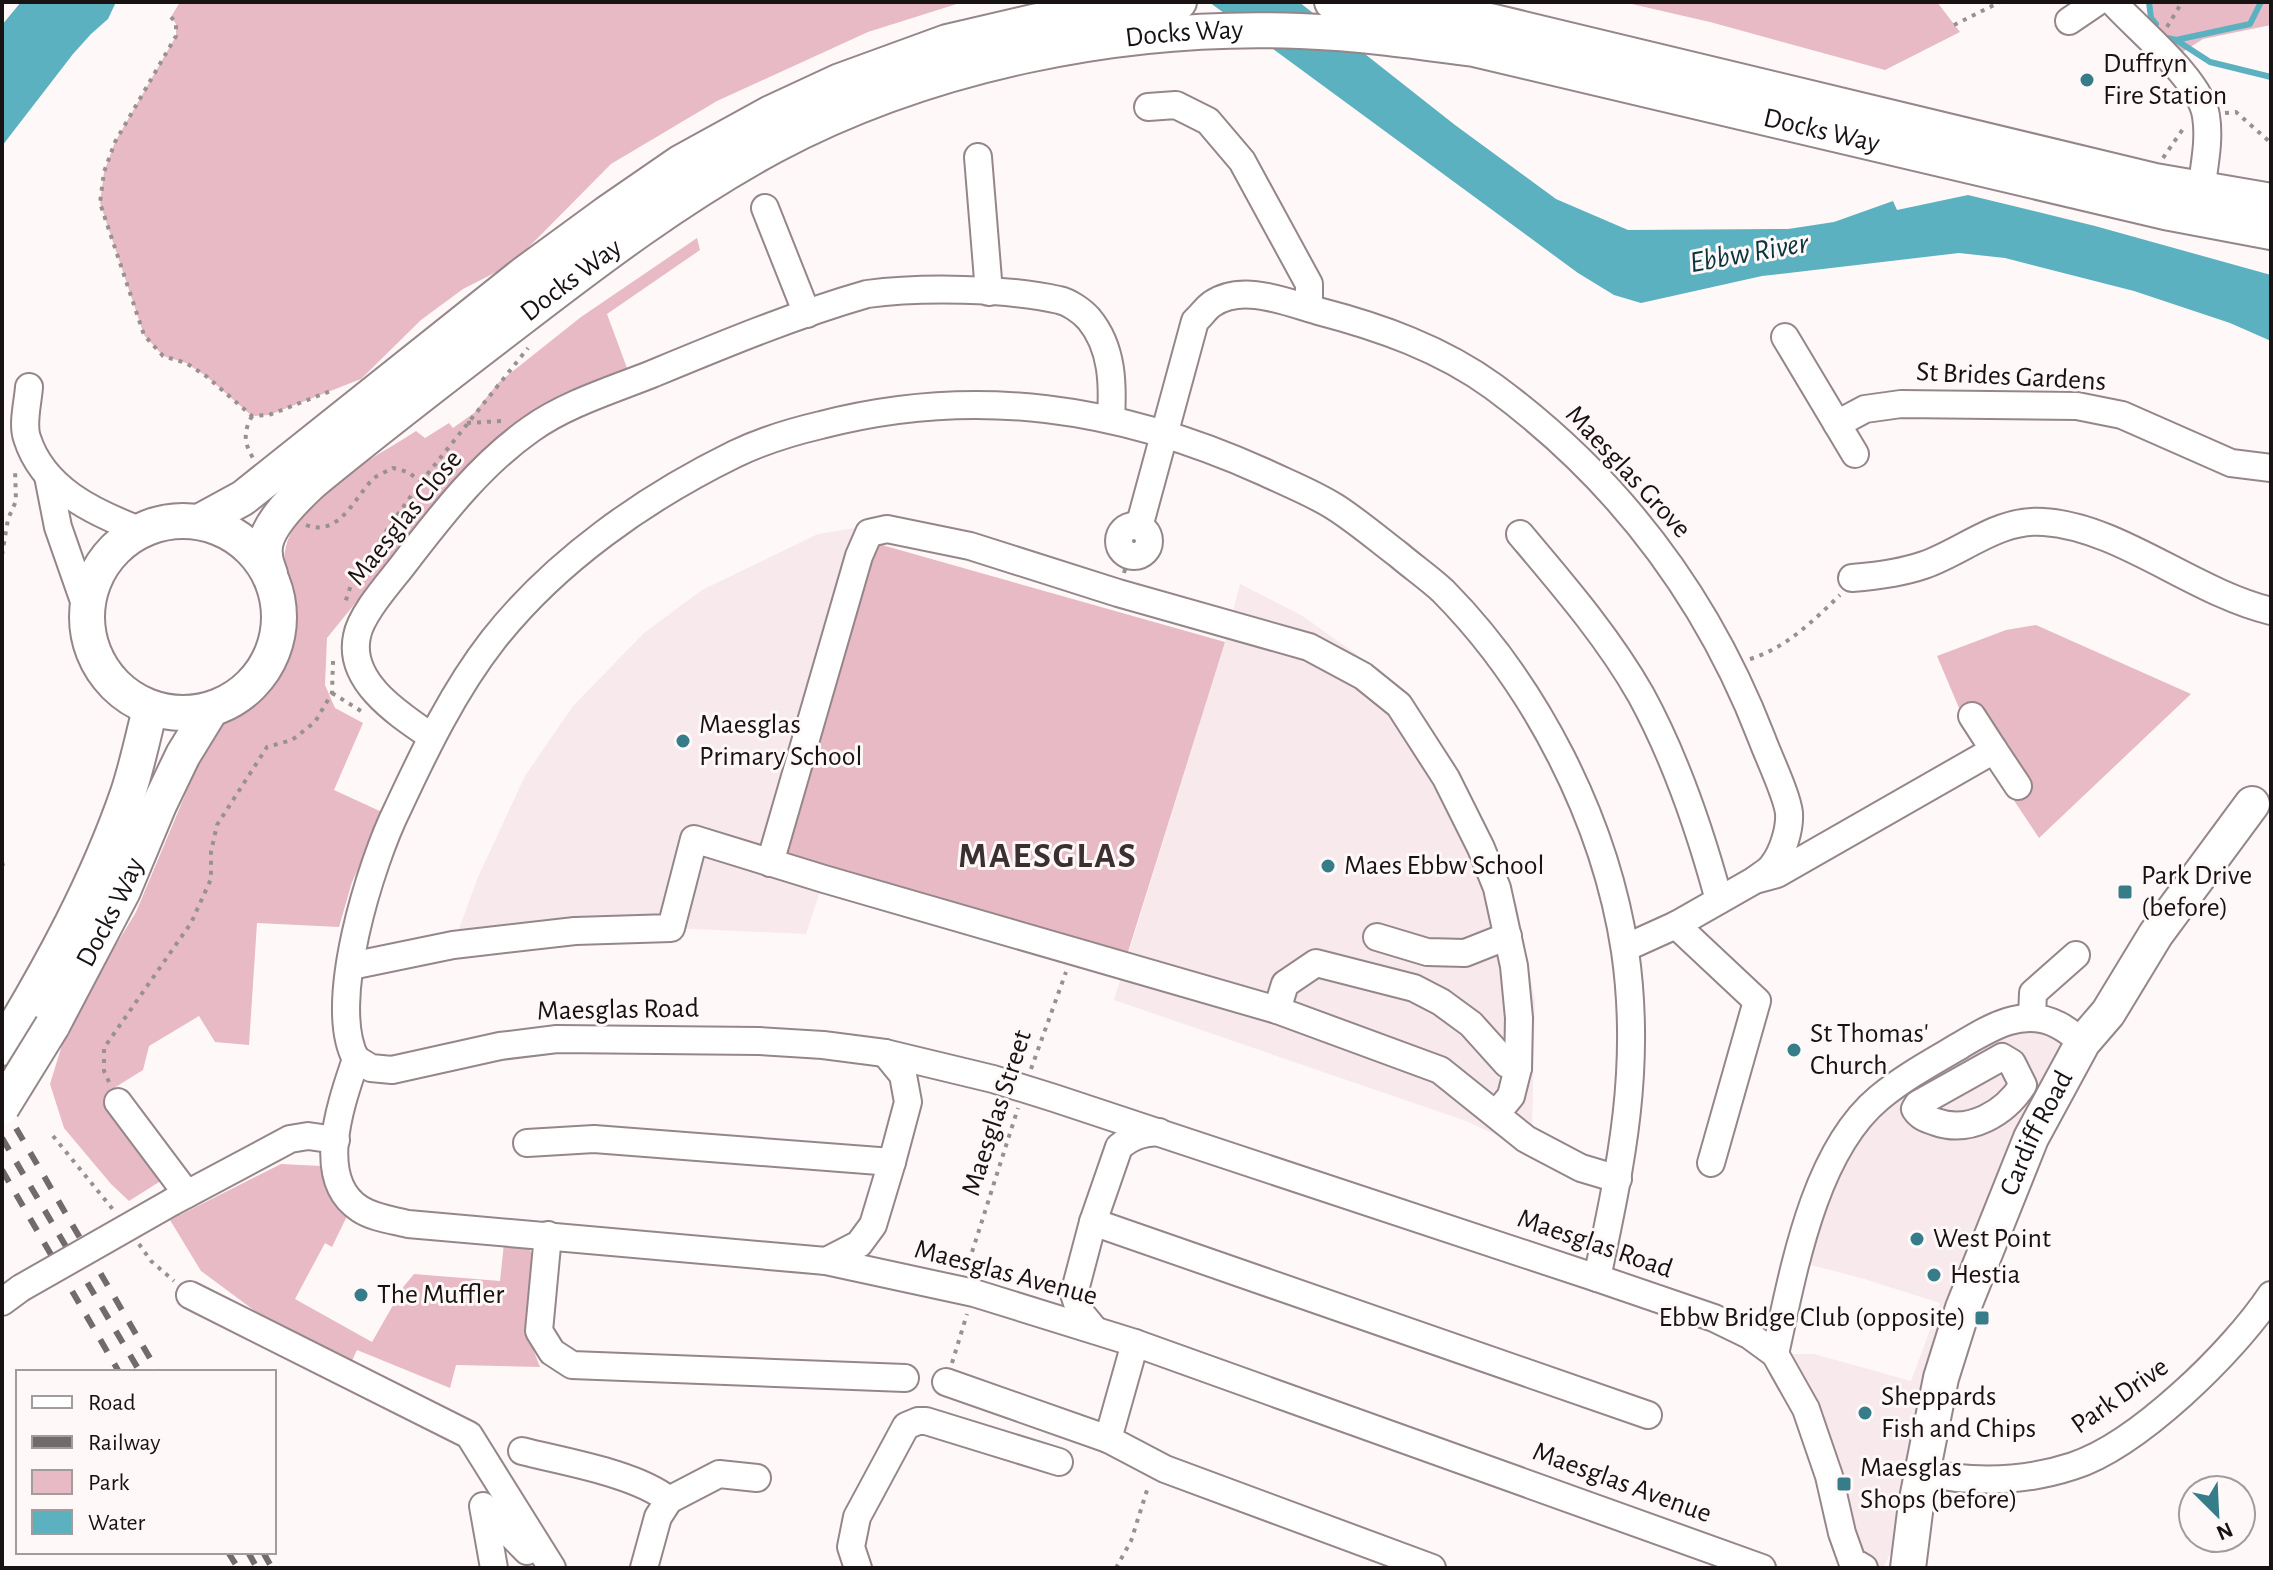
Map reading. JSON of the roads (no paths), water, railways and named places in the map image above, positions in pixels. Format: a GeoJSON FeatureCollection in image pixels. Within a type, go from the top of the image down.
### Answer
{"type":"FeatureCollection","features":[{"type":"Feature","properties":{"kind":"main road","name":"Docks Way"},"geometry":{"type":"LineString","coordinates":[[199,522],[243,498],[524,274],[606,214],[680,163],[771,113],[840,81],[947,42],[1037,21],[1179,2]]}},
{"type":"Feature","properties":{"kind":"main road","name":"Docks Way"},"geometry":{"type":"LineString","coordinates":[[1332,2],[1385,5],[1490,21],[1992,143],[2201,191],[2271,201]]}},
{"type":"Feature","properties":{"kind":"main road","name":"Docks Way"},"geometry":{"type":"LineString","coordinates":[[270,574],[264,552],[269,534],[286,508],[312,482],[614,246],[686,198],[775,145],[863,106],[955,72],[1067,47],[1153,36],[1298,31],[1474,49],[2165,212],[2271,232]]}},
{"type":"Feature","properties":{"kind":"main road"},"geometry":{"type":"LineString","coordinates":[[172,521],[199,522],[231,533],[257,555],[270,574],[279,606],[277,640],[264,671],[240,696],[210,711],[176,714],[150,709],[121,693],[102,672],[88,641],[86,607],[93,578],[112,550],[139,530],[172,521]]}},
{"type":"Feature","properties":{"kind":"main road","name":"Docks Way"},"geometry":{"type":"LineString","coordinates":[[2,1048],[68,935],[96,872],[128,792],[150,709]]}},
{"type":"Feature","properties":{"kind":"main road","name":"Docks Way"},"geometry":{"type":"LineString","coordinates":[[2,1107],[52,1026],[123,891],[173,775],[210,711]]}},
{"type":"Feature","properties":{"kind":"main road","name":"Cardiff Road"},"geometry":{"type":"LineString","coordinates":[[1908,1568],[1919,1488],[1941,1378],[1963,1308],[2031,1138],[2038,1091],[2108,1013],[2156,934],[2262,796]]}},
{"type":"Feature","properties":{"kind":"main road","name":"Cardiff Road"},"geometry":{"type":"LineString","coordinates":[[1860,1566],[1919,1488]]}},
{"type":"Feature","properties":{"kind":"street"},"geometry":{"type":"LineString","coordinates":[[2069,21],[2097,2]]}},
{"type":"Feature","properties":{"kind":"street"},"geometry":{"type":"LineString","coordinates":[[2113,2],[2191,81],[2207,114],[2201,191],[2165,212]]}},
{"type":"Feature","properties":{"kind":"street"},"geometry":{"type":"LineString","coordinates":[[1148,107],[1176,105],[1208,121],[1242,161],[1309,284],[1309,308]]}},
{"type":"Feature","properties":{"kind":"street"},"geometry":{"type":"LineString","coordinates":[[978,157],[989,292]]}},
{"type":"Feature","properties":{"kind":"street"},"geometry":{"type":"LineString","coordinates":[[765,208],[807,314]]}},
{"type":"Feature","properties":{"kind":"street","name":"Maesglas Close"},"geometry":{"type":"LineString","coordinates":[[432,737],[392,710],[363,675],[356,650],[357,635],[382,593],[449,505],[502,451],[533,427],[583,402],[807,314],[867,294],[891,291],[989,292],[1061,300],[1090,320],[1108,356],[1113,383],[1111,419]]}},
{"type":"Feature","properties":{"kind":"street","name":"Maesglas Grove"},"geometry":{"type":"LineString","coordinates":[[1139,527],[1195,321],[1213,303],[1235,295],[1268,297],[1386,330],[1443,356],[1491,385],[1534,418],[1630,513],[1665,557],[1701,611],[1756,724],[1789,813],[1786,839],[1774,865],[1755,880],[1676,925],[1625,948]]}},
{"type":"Feature","properties":{"kind":"street"},"geometry":{"type":"LineString","coordinates":[[1785,337],[1855,454]]}},
{"type":"Feature","properties":{"kind":"street"},"geometry":{"type":"LineString","coordinates":[[29,387],[26,436],[48,476],[58,527],[86,607]]}},
{"type":"Feature","properties":{"kind":"street"},"geometry":{"type":"LineString","coordinates":[[356,1059],[348,1044],[346,1020],[351,966],[366,888],[392,819],[432,737],[489,645],[525,602],[605,531],[736,453],[783,434],[841,419],[933,404],[1000,403],[1111,419],[1230,457],[1336,507],[1440,589],[1492,648],[1530,701],[1578,793],[1599,844],[1625,948],[1633,1061],[1627,1126],[1597,1278]]}},
{"type":"Feature","properties":{"kind":"street","name":"St Brides Gardens"},"geometry":{"type":"LineString","coordinates":[[1837,424],[1865,409],[1901,404],[2077,406],[2135,419],[2231,463],[2271,468]]}},
{"type":"Feature","properties":{"kind":"street"},"geometry":{"type":"LineString","coordinates":[[48,476],[74,499],[108,518],[139,530]]}},
{"type":"Feature","properties":{"kind":"street"},"geometry":{"type":"LineString","coordinates":[[1852,578],[1891,575],[1926,565],[1991,532],[2043,521],[2102,535],[2241,604],[2271,611]]}},
{"type":"Feature","properties":{"kind":"street"},"geometry":{"type":"LineString","coordinates":[[770,863],[859,556],[869,533],[887,529],[970,546],[1118,593],[1309,647],[1363,676],[1399,705],[1446,778],[1491,875],[1508,936],[1519,1018],[1518,1068],[1511,1096],[1497,1113]]}},
{"type":"Feature","properties":{"kind":"street"},"geometry":{"type":"LineString","coordinates":[[1520,534],[1603,638],[1641,695],[1702,838],[1719,900]]}},
{"type":"Feature","properties":{"kind":"street"},"geometry":{"type":"LineString","coordinates":[[1972,716],[2018,786]]}},
{"type":"Feature","properties":{"kind":"street","name":"Maesglas Grove"},"geometry":{"type":"LineString","coordinates":[[1755,880],[1777,874],[1798,863],[1994,750]]}},
{"type":"Feature","properties":{"kind":"street"},"geometry":{"type":"LineString","coordinates":[[351,966],[453,945],[575,931],[671,928],[694,839],[1277,1010],[1440,1070],[1526,1139],[1581,1168],[1618,1179]]}},
{"type":"Feature","properties":{"kind":"street"},"geometry":{"type":"LineString","coordinates":[[1676,925],[1757,1001],[1711,1163]]}},
{"type":"Feature","properties":{"kind":"street"},"geometry":{"type":"LineString","coordinates":[[1377,937],[1427,952],[1465,953],[1508,936]]}},
{"type":"Feature","properties":{"kind":"street"},"geometry":{"type":"LineString","coordinates":[[2032,1017],[2033,993],[2076,955]]}},
{"type":"Feature","properties":{"kind":"street"},"geometry":{"type":"LineString","coordinates":[[1277,1010],[1285,984],[1316,963],[1330,966],[1414,988],[1441,1002],[1471,1024],[1507,1064],[1518,1068]]}},
{"type":"Feature","properties":{"kind":"street"},"geometry":{"type":"LineString","coordinates":[[1775,1354],[1797,1254],[1820,1187],[1848,1133],[1878,1098],[1924,1067],[2010,1020],[2032,1017],[2058,1024],[2083,1042]]}},
{"type":"Feature","properties":{"kind":"street","name":"Maesglas Road"},"geometry":{"type":"LineString","coordinates":[[356,1059],[371,1068],[392,1070],[500,1046],[557,1039],[615,1038],[759,1041],[885,1053],[1024,1089],[1163,1132],[1597,1278],[1714,1318],[1749,1335],[1775,1354],[1806,1409],[1829,1476],[1842,1533],[1860,1566]]}},
{"type":"Feature","properties":{"kind":"street"},"geometry":{"type":"LineString","coordinates":[[826,1261],[859,1244],[873,1225],[892,1162],[908,1102],[903,1075],[885,1053]]}},
{"type":"Feature","properties":{"kind":"street","name":"Maesglas Avenue"},"geometry":{"type":"LineString","coordinates":[[356,1059],[343,1099],[334,1173],[346,1195],[359,1209],[381,1218],[408,1224],[826,1261],[967,1291],[1135,1343],[1762,1568]]}},
{"type":"Feature","properties":{"kind":"street"},"geometry":{"type":"LineString","coordinates":[[118,1102],[179,1198]]}},
{"type":"Feature","properties":{"kind":"street"},"geometry":{"type":"LineString","coordinates":[[1094,1329],[1080,1312],[1074,1294],[1093,1222],[1119,1147],[1128,1139],[1142,1134],[1163,1132]]}},
{"type":"Feature","properties":{"kind":"street"},"geometry":{"type":"LineString","coordinates":[[11,1295],[179,1198],[290,1139],[308,1136],[336,1140]]}},
{"type":"Feature","properties":{"kind":"street"},"geometry":{"type":"LineString","coordinates":[[527,1143],[594,1139],[892,1162]]}},
{"type":"Feature","properties":{"kind":"street"},"geometry":{"type":"LineString","coordinates":[[1093,1222],[1648,1415]]}},
{"type":"Feature","properties":{"kind":"street"},"geometry":{"type":"LineString","coordinates":[[548,1235],[539,1331],[552,1352],[572,1365],[905,1378]]}},
{"type":"Feature","properties":{"kind":"street"},"geometry":{"type":"LineString","coordinates":[[190,1295],[469,1435],[552,1568]]}},
{"type":"Feature","properties":{"kind":"street","name":"Park Drive"},"geometry":{"type":"LineString","coordinates":[[1919,1488],[1960,1480],[2037,1475],[2075,1466],[2118,1443],[2178,1398],[2219,1359],[2271,1295]]}},
{"type":"Feature","properties":{"kind":"street"},"geometry":{"type":"LineString","coordinates":[[1108,1439],[1135,1343]]}},
{"type":"Feature","properties":{"kind":"street"},"geometry":{"type":"LineString","coordinates":[[946,1382],[1108,1439],[1165,1469],[1432,1568]]}},
{"type":"Feature","properties":{"kind":"street"},"geometry":{"type":"LineString","coordinates":[[858,1568],[851,1547],[857,1517],[906,1426],[926,1421],[1059,1462]]}},
{"type":"Feature","properties":{"kind":"street"},"geometry":{"type":"LineString","coordinates":[[522,1451],[617,1476],[656,1490],[669,1500]]}},
{"type":"Feature","properties":{"kind":"street"},"geometry":{"type":"LineString","coordinates":[[644,1568],[658,1517],[669,1500],[719,1474],[757,1478]]}},
{"type":"Feature","properties":{"kind":"street"},"geometry":{"type":"LineString","coordinates":[[494,1568],[483,1506],[543,1568]]}},
{"type":"Feature","properties":{"kind":"water"},"geometry":{"type":"Polygon","coordinates":[[[21,2],[116,2],[108,19],[73,54],[2,146],[2,25],[21,2]]]}},
{"type":"Feature","properties":{"kind":"water","name":"Ebbw River"},"geometry":{"type":"Polygon","coordinates":[[[1209,2],[1299,2],[1455,125],[1556,199],[1628,230],[1788,229],[1834,222],[1893,201],[1897,210],[1968,195],[2095,226],[2271,275],[2271,341],[2230,323],[2134,291],[2005,258],[1959,253],[1762,276],[1641,303],[1614,295],[1578,273],[1209,2]]]}},
{"type":"Feature","properties":{"kind":"waterway"},"geometry":{"type":"LineString","coordinates":[[2149,2],[2151,18],[2156,24]]}},
{"type":"Feature","properties":{"kind":"waterway"},"geometry":{"type":"LineString","coordinates":[[2176,40],[2250,24],[2261,2]]}},
{"type":"Feature","properties":{"kind":"waterway"},"geometry":{"type":"LineString","coordinates":[[2167,38],[2176,40],[2210,62],[2271,77]]}},
{"type":"Feature","properties":{"kind":"railway"},"geometry":{"type":"LineString","coordinates":[[2,1104],[157,1370]]}},
{"type":"Feature","properties":{"kind":"railway"},"geometry":{"type":"LineString","coordinates":[[2,1138],[139,1370]]}},
{"type":"Feature","properties":{"kind":"railway"},"geometry":{"type":"LineString","coordinates":[[2,1170],[118,1370]]}},
{"type":"Feature","properties":{"kind":"railway"},"geometry":{"type":"LineString","coordinates":[[229,1554],[238,1568]]}},
{"type":"Feature","properties":{"kind":"railway"},"geometry":{"type":"LineString","coordinates":[[249,1554],[257,1568]]}},
{"type":"Feature","properties":{"kind":"railway"},"geometry":{"type":"LineString","coordinates":[[264,1554],[272,1568]]}},
{"type":"Feature","properties":{"kind":"place","name":"Duffryn Fire Station"},"geometry":{"type":"Point","coordinates":[2087,80]}},
{"type":"Feature","properties":{"kind":"place","name":"Maesglas Primary School"},"geometry":{"type":"Point","coordinates":[683,741]}},
{"type":"Feature","properties":{"kind":"place","name":"Maes Ebbw School"},"geometry":{"type":"Point","coordinates":[1328,866]}},
{"type":"Feature","properties":{"kind":"place","name":"Park Drive (before)"},"geometry":{"type":"Point","coordinates":[2125,892]}},
{"type":"Feature","properties":{"kind":"place","name":"St Thomas' Church"},"geometry":{"type":"Point","coordinates":[1794,1050]}},
{"type":"Feature","properties":{"kind":"place","name":"West Point"},"geometry":{"type":"Point","coordinates":[1917,1239]}},
{"type":"Feature","properties":{"kind":"place","name":"Hestia"},"geometry":{"type":"Point","coordinates":[1934,1275]}},
{"type":"Feature","properties":{"kind":"place","name":"The Muffler"},"geometry":{"type":"Point","coordinates":[361,1295]}},
{"type":"Feature","properties":{"kind":"place","name":"Ebbw Bridge Club (opposite)"},"geometry":{"type":"Point","coordinates":[1982,1318]}},
{"type":"Feature","properties":{"kind":"place","name":"Sheppards Fish and Chips"},"geometry":{"type":"Point","coordinates":[1865,1413]}},
{"type":"Feature","properties":{"kind":"place","name":"Maesglas Shops (before)"},"geometry":{"type":"Point","coordinates":[1844,1484]}},
{"type":"Feature","properties":{"kind":"district","name":"MAESGLAS"},"geometry":{"type":"Point","coordinates":[1048,856]}}]}
